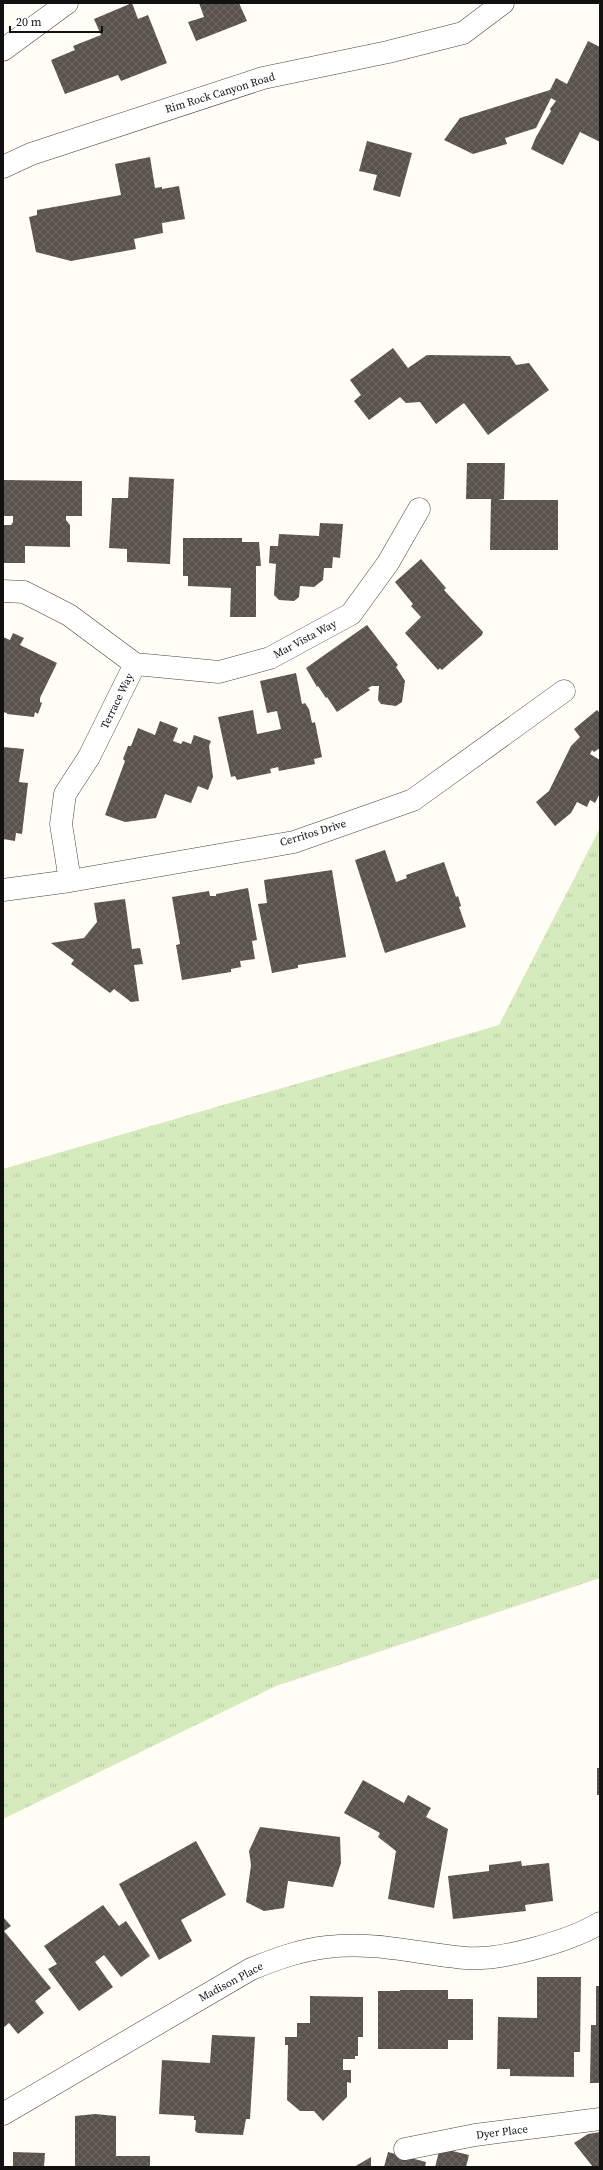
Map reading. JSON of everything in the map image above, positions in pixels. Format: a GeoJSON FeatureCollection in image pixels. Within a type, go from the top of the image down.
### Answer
{"type":"FeatureCollection","features":[{"type":"Feature","properties":{"kind":"street"},"geometry":{"type":"LineString","coordinates":[[3,50],[67,3]]}},
{"type":"Feature","properties":{"kind":"street","name":"Rim Rock Canyon Road"},"geometry":{"type":"LineString","coordinates":[[3,167],[30,154],[263,78],[388,52],[463,32],[503,3]]}},
{"type":"Feature","properties":{"kind":"street","name":"Mar Vista Way"},"geometry":{"type":"LineString","coordinates":[[135,664],[219,672],[270,658],[331,625],[351,614],[388,563],[419,509]]}},
{"type":"Feature","properties":{"kind":"street","name":"Terrace Way"},"geometry":{"type":"LineString","coordinates":[[3,591],[24,592],[69,615],[135,664],[89,757],[65,794],[61,824],[70,881]]}},
{"type":"Feature","properties":{"kind":"street","name":"Cerritos Drive"},"geometry":{"type":"LineString","coordinates":[[3,890],[70,881],[294,842],[414,800],[564,691]]}},
{"type":"Feature","properties":{"kind":"street","name":"Madison Place"},"geometry":{"type":"LineString","coordinates":[[3,2114],[251,1969],[288,1954],[328,1947],[376,1947],[419,1950],[467,1958],[515,1954],[584,1932],[600,1923]]}},
{"type":"Feature","properties":{"kind":"street","name":"Dyer Place"},"geometry":{"type":"LineString","coordinates":[[404,2149],[475,2135],[600,2119]]}},
{"type":"Feature","properties":{"kind":"green space"},"geometry":{"type":"Polygon","coordinates":[[[600,828],[600,1578],[276,1686],[3,1819],[3,1169],[499,1025],[600,828]]]}},
{"type":"Feature","properties":{"kind":"building"},"geometry":{"type":"Polygon","coordinates":[[[132,3],[138,19],[148,15],[167,63],[121,81],[118,75],[65,94],[51,60],[75,50],[73,46],[101,35],[94,19],[132,3]]]}},
{"type":"Feature","properties":{"kind":"building"},"geometry":{"type":"Polygon","coordinates":[[[199,3],[239,3],[247,21],[196,41],[188,22],[204,17],[199,3]]]}},
{"type":"Feature","properties":{"kind":"building"},"geometry":{"type":"Polygon","coordinates":[[[588,41],[600,47],[600,142],[580,132],[563,165],[531,149],[551,111],[550,109],[556,101],[551,98],[536,128],[505,138],[507,144],[473,154],[444,140],[460,118],[550,90],[556,78],[567,84],[588,41]]]}},
{"type":"Feature","properties":{"kind":"building"},"geometry":{"type":"Polygon","coordinates":[[[367,141],[412,153],[400,197],[373,190],[377,175],[359,171],[367,141]]]}},
{"type":"Feature","properties":{"kind":"building"},"geometry":{"type":"Polygon","coordinates":[[[150,157],[155,188],[162,187],[162,189],[179,186],[185,219],[162,223],[163,233],[134,239],[136,249],[71,261],[36,252],[29,217],[37,215],[37,210],[121,195],[115,164],[150,157]]]}},
{"type":"Feature","properties":{"kind":"building"},"geometry":{"type":"Polygon","coordinates":[[[393,348],[408,368],[427,355],[510,356],[516,365],[529,363],[549,390],[488,435],[464,403],[436,424],[420,402],[406,403],[400,397],[369,420],[354,401],[361,395],[350,380],[393,348]]]}},
{"type":"Feature","properties":{"kind":"building"},"geometry":{"type":"Polygon","coordinates":[[[467,463],[505,463],[504,499],[498,500],[558,500],[558,550],[490,550],[491,499],[466,499],[467,463]]]}},
{"type":"Feature","properties":{"kind":"building"},"geometry":{"type":"Polygon","coordinates":[[[129,477],[174,479],[170,564],[127,562],[127,549],[109,548],[112,498],[128,498],[129,477]]]}},
{"type":"Feature","properties":{"kind":"building"},"geometry":{"type":"Polygon","coordinates":[[[3,480],[82,481],[82,516],[66,516],[66,520],[70,525],[70,547],[25,546],[25,563],[3,563],[3,525],[11,525],[13,522],[13,516],[3,516],[3,480]]]}},
{"type":"Feature","properties":{"kind":"building"},"geometry":{"type":"Polygon","coordinates":[[[320,523],[343,524],[340,558],[333,557],[332,568],[324,568],[323,580],[314,587],[300,586],[299,597],[294,601],[279,600],[274,595],[276,564],[269,563],[270,546],[278,546],[279,534],[319,536],[320,523]]]}},
{"type":"Feature","properties":{"kind":"building"},"geometry":{"type":"Polygon","coordinates":[[[183,538],[242,538],[242,542],[259,542],[261,566],[256,566],[256,617],[230,617],[231,588],[188,586],[188,576],[183,576],[183,538]]]}},
{"type":"Feature","properties":{"kind":"building"},"geometry":{"type":"Polygon","coordinates":[[[421,559],[446,588],[444,590],[483,632],[482,635],[442,670],[440,668],[438,670],[405,633],[421,617],[411,606],[413,604],[395,582],[421,559]]]}},
{"type":"Feature","properties":{"kind":"building"},"geometry":{"type":"Polygon","coordinates":[[[367,625],[398,665],[396,667],[405,681],[402,702],[396,706],[381,704],[378,700],[379,686],[372,686],[368,688],[370,690],[337,712],[327,697],[326,698],[318,686],[317,687],[306,668],[367,625]]]}},
{"type":"Feature","properties":{"kind":"building"},"geometry":{"type":"Polygon","coordinates":[[[13,633],[24,638],[20,645],[57,663],[40,698],[40,702],[42,703],[38,714],[35,712],[34,717],[7,714],[3,712],[3,637],[10,640],[13,633]]]}},
{"type":"Feature","properties":{"kind":"building"},"geometry":{"type":"Polygon","coordinates":[[[296,673],[302,704],[305,703],[309,709],[312,723],[315,722],[322,757],[314,759],[315,764],[279,771],[278,767],[270,769],[271,773],[237,780],[235,776],[231,777],[218,717],[253,710],[257,734],[281,729],[277,711],[267,713],[260,681],[296,673]]]}},
{"type":"Feature","properties":{"kind":"building"},"geometry":{"type":"Polygon","coordinates":[[[597,710],[600,713],[600,748],[594,752],[592,750],[590,754],[600,760],[600,793],[595,803],[590,800],[587,807],[577,802],[571,813],[555,826],[536,802],[549,791],[571,746],[580,737],[574,729],[597,710]]]}},
{"type":"Feature","properties":{"kind":"building"},"geometry":{"type":"Polygon","coordinates":[[[160,721],[178,728],[173,741],[181,744],[183,741],[191,744],[194,735],[211,741],[209,746],[213,777],[208,790],[198,786],[191,803],[165,794],[156,818],[125,822],[105,815],[125,761],[123,759],[128,746],[131,746],[138,728],[155,735],[160,721]]]}},
{"type":"Feature","properties":{"kind":"building"},"geometry":{"type":"Polygon","coordinates":[[[3,747],[24,749],[19,782],[28,783],[22,834],[16,833],[15,841],[3,839],[3,747]]]}},
{"type":"Feature","properties":{"kind":"building"},"geometry":{"type":"Polygon","coordinates":[[[385,850],[396,882],[407,878],[406,875],[444,862],[456,897],[458,896],[461,906],[459,907],[466,927],[385,953],[355,860],[385,850]]]}},
{"type":"Feature","properties":{"kind":"building"},"geometry":{"type":"Polygon","coordinates":[[[332,870],[346,957],[298,965],[298,968],[272,973],[258,904],[267,903],[264,880],[332,870]]]}},
{"type":"Feature","properties":{"kind":"building"},"geometry":{"type":"Polygon","coordinates":[[[248,888],[257,940],[252,941],[255,959],[240,961],[241,967],[231,969],[231,972],[182,980],[176,945],[180,944],[172,897],[209,891],[210,896],[216,896],[216,894],[248,888]]]}},
{"type":"Feature","properties":{"kind":"building"},"geometry":{"type":"Polygon","coordinates":[[[125,899],[132,949],[140,948],[143,964],[134,965],[139,1001],[131,1002],[114,989],[110,993],[71,964],[74,960],[51,943],[84,938],[97,922],[94,903],[125,899]]]}},
{"type":"Feature","properties":{"kind":"building"},"geometry":{"type":"Polygon","coordinates":[[[597,1768],[600,1768],[600,1795],[597,1795],[597,1768]]]}},
{"type":"Feature","properties":{"kind":"building"},"geometry":{"type":"Polygon","coordinates":[[[363,1780],[404,1803],[408,1795],[431,1808],[426,1817],[448,1829],[434,1908],[388,1899],[396,1851],[378,1837],[380,1833],[344,1813],[363,1780]]]}},
{"type":"Feature","properties":{"kind":"building"},"geometry":{"type":"Polygon","coordinates":[[[260,1827],[340,1837],[341,1863],[333,1887],[288,1881],[284,1908],[264,1911],[246,1902],[251,1865],[249,1851],[260,1827]]]}},
{"type":"Feature","properties":{"kind":"building"},"geometry":{"type":"Polygon","coordinates":[[[196,1841],[226,1895],[181,1920],[192,1941],[159,1960],[119,1884],[196,1841]]]}},
{"type":"Feature","properties":{"kind":"building"},"geometry":{"type":"Polygon","coordinates":[[[521,1861],[522,1866],[549,1863],[553,1901],[525,1905],[526,1911],[453,1919],[448,1876],[489,1871],[489,1865],[521,1861]]]}},
{"type":"Feature","properties":{"kind":"building"},"geometry":{"type":"Polygon","coordinates":[[[103,1905],[119,1926],[126,1921],[150,1956],[121,1977],[104,1955],[95,1962],[113,1987],[79,2011],[48,1969],[57,1964],[44,1946],[103,1905]]]}},
{"type":"Feature","properties":{"kind":"building"},"geometry":{"type":"Polygon","coordinates":[[[3,1917],[11,1926],[4,1931],[51,1988],[35,2001],[44,2013],[18,2034],[9,2023],[3,2028],[3,1917]]]}},
{"type":"Feature","properties":{"kind":"building"},"geometry":{"type":"Polygon","coordinates":[[[537,1977],[581,1977],[580,2052],[574,2052],[574,2077],[510,2076],[510,2069],[497,2069],[498,2017],[537,2018],[537,1977]]]}},
{"type":"Feature","properties":{"kind":"building"},"geometry":{"type":"Polygon","coordinates":[[[596,1986],[600,1986],[600,2083],[590,2083],[591,2025],[596,2025],[596,1986]]]}},
{"type":"Feature","properties":{"kind":"building"},"geometry":{"type":"Polygon","coordinates":[[[448,1990],[448,1999],[473,1999],[473,2040],[448,2040],[448,2049],[378,2049],[378,1991],[448,1990]]]}},
{"type":"Feature","properties":{"kind":"building"},"geometry":{"type":"Polygon","coordinates":[[[310,1996],[363,1997],[363,2037],[358,2037],[358,2056],[355,2056],[355,2059],[343,2059],[343,2070],[351,2070],[351,2083],[347,2082],[347,2097],[323,2121],[314,2111],[300,2111],[287,2100],[288,2045],[285,2045],[285,2037],[297,2037],[297,2023],[310,2023],[310,1996]]]}},
{"type":"Feature","properties":{"kind":"building"},"geometry":{"type":"Polygon","coordinates":[[[212,2035],[255,2037],[250,2119],[246,2119],[243,2135],[198,2133],[195,2131],[196,2120],[194,2120],[194,2116],[159,2114],[162,2060],[210,2063],[212,2035]]]}},
{"type":"Feature","properties":{"kind":"building"},"geometry":{"type":"Polygon","coordinates":[[[95,2114],[116,2116],[116,2156],[150,2156],[150,2167],[75,2167],[75,2116],[95,2114]]]}},
{"type":"Feature","properties":{"kind":"building"},"geometry":{"type":"Polygon","coordinates":[[[600,2132],[600,2167],[593,2167],[574,2143],[588,2134],[600,2132]]]}},
{"type":"Feature","properties":{"kind":"building"},"geometry":{"type":"Polygon","coordinates":[[[440,2148],[469,2155],[466,2167],[435,2167],[440,2148]]]}},
{"type":"Feature","properties":{"kind":"building"},"geometry":{"type":"Polygon","coordinates":[[[13,2152],[45,2153],[44,2167],[13,2167],[13,2152]]]}},
{"type":"Feature","properties":{"kind":"building"},"geometry":{"type":"Polygon","coordinates":[[[388,2152],[426,2162],[425,2167],[384,2167],[388,2152]]]}},
{"type":"Feature","properties":{"kind":"building"},"geometry":{"type":"Polygon","coordinates":[[[371,2157],[371,2167],[354,2167],[371,2157]]]}}]}
